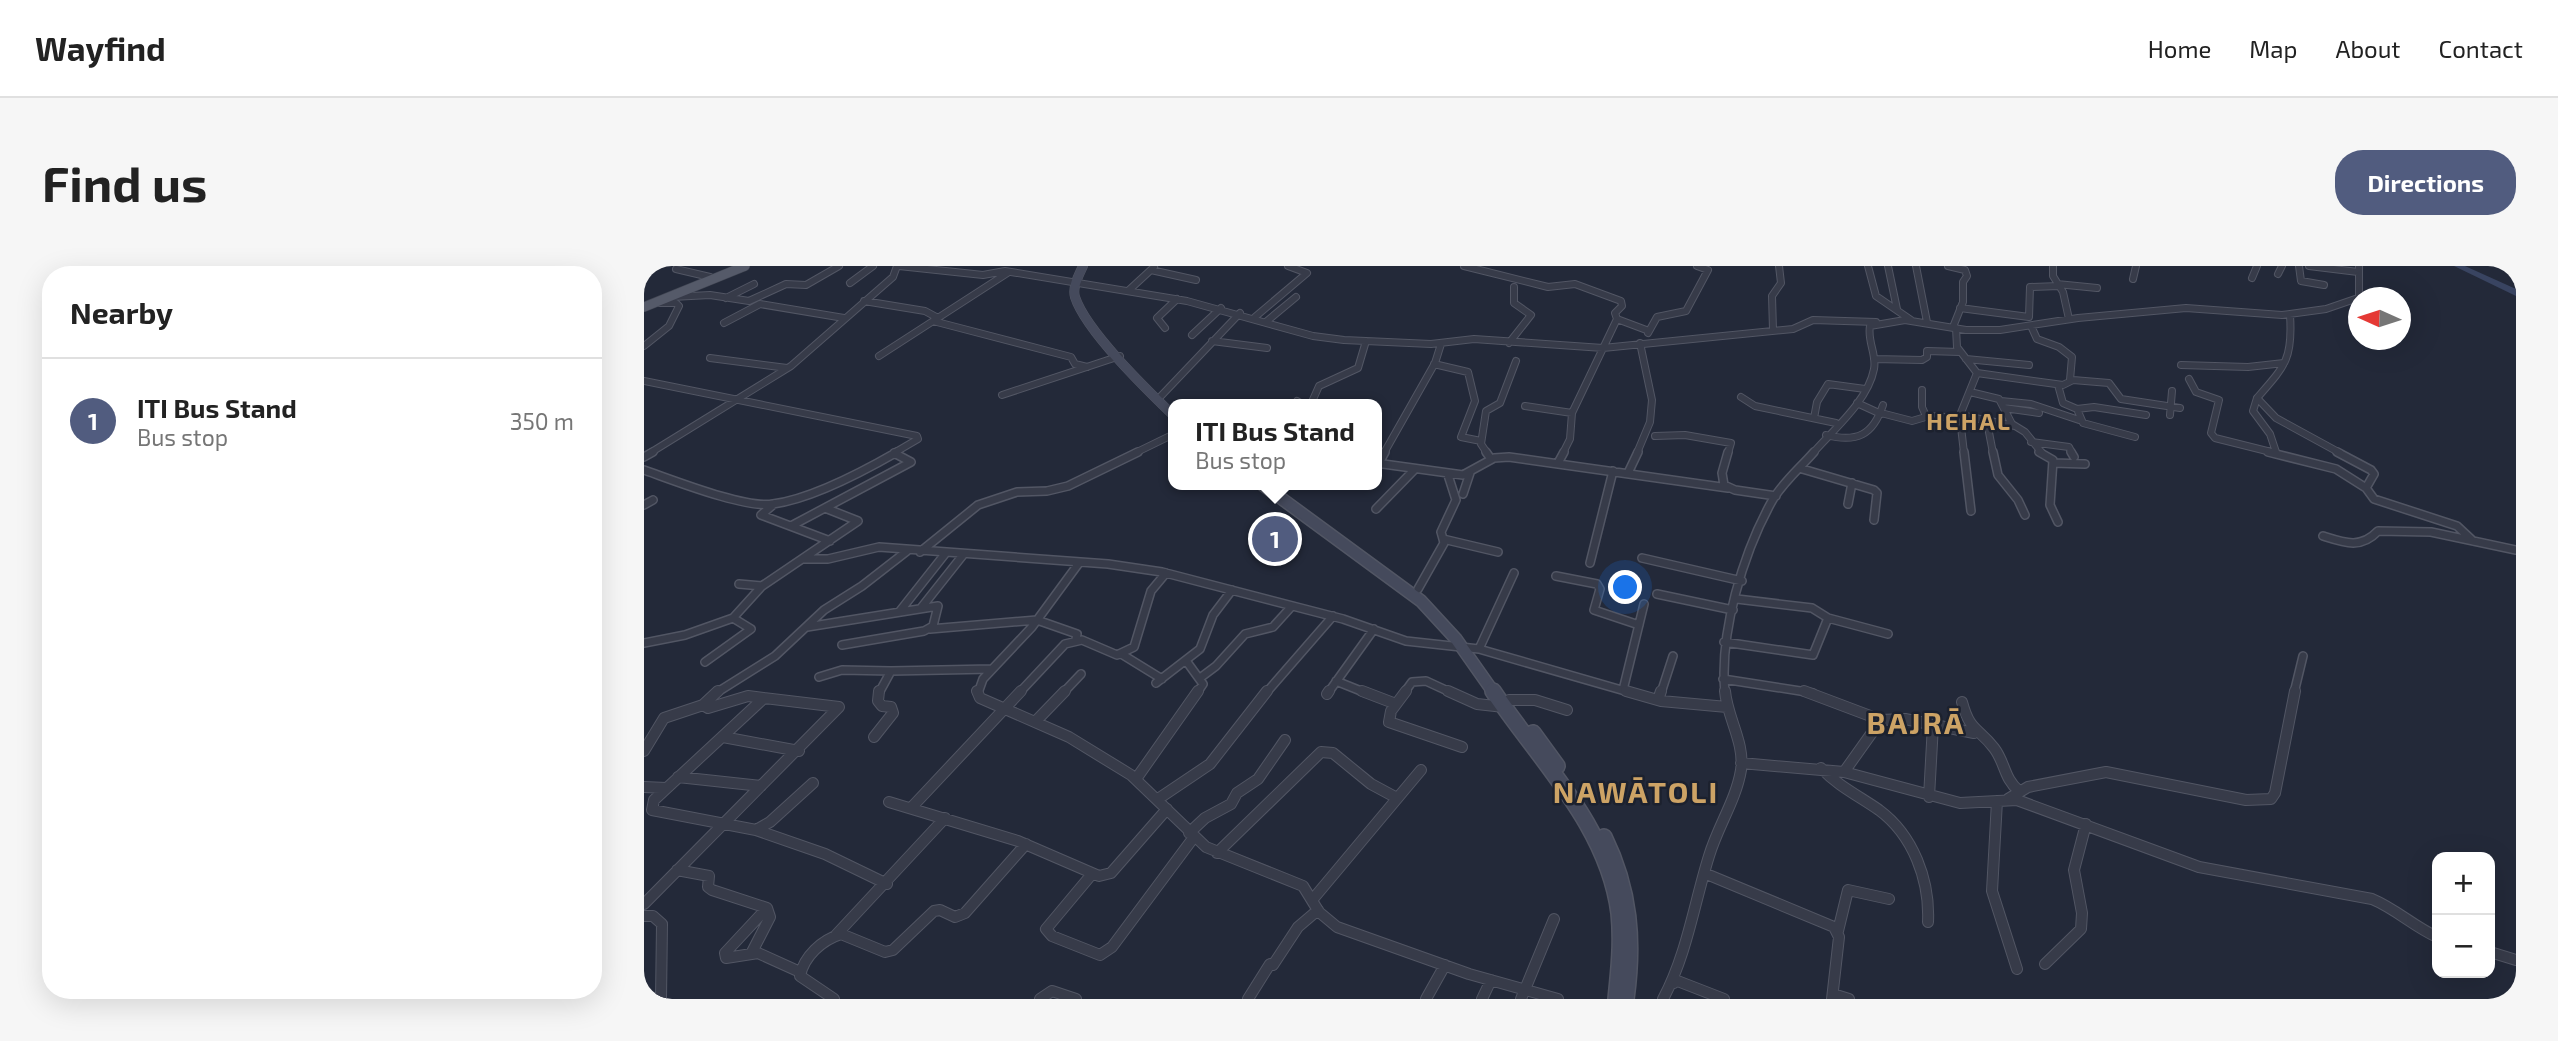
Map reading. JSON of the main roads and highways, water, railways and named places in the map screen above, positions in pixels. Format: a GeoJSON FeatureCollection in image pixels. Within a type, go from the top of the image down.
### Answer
{"type":"FeatureCollection","features":[{"type":"Feature","properties":{"kind":"main road"},"geometry":{"type":"LineString","coordinates":[[648,304],[737,266]]}},
{"type":"Feature","properties":{"kind":"main road"},"geometry":{"type":"LineString","coordinates":[[648,304],[745,266]]}},
{"type":"Feature","properties":{"kind":"waterway"},"geometry":{"type":"LineString","coordinates":[[2458,266],[2516,293]]}},
{"type":"Feature","properties":{"kind":"place","name":"ITI Bus Stand"},"geometry":{"type":"Point","coordinates":[1275,539]}},
{"type":"Feature","properties":{"kind":"district","name":"HEHAL"},"geometry":{"type":"Point","coordinates":[1969,420]}},
{"type":"Feature","properties":{"kind":"district","name":"BAJRĀ"},"geometry":{"type":"Point","coordinates":[1916,722]}},
{"type":"Feature","properties":{"kind":"district","name":"NAWĀTOLI"},"geometry":{"type":"Point","coordinates":[1636,791]}}]}
